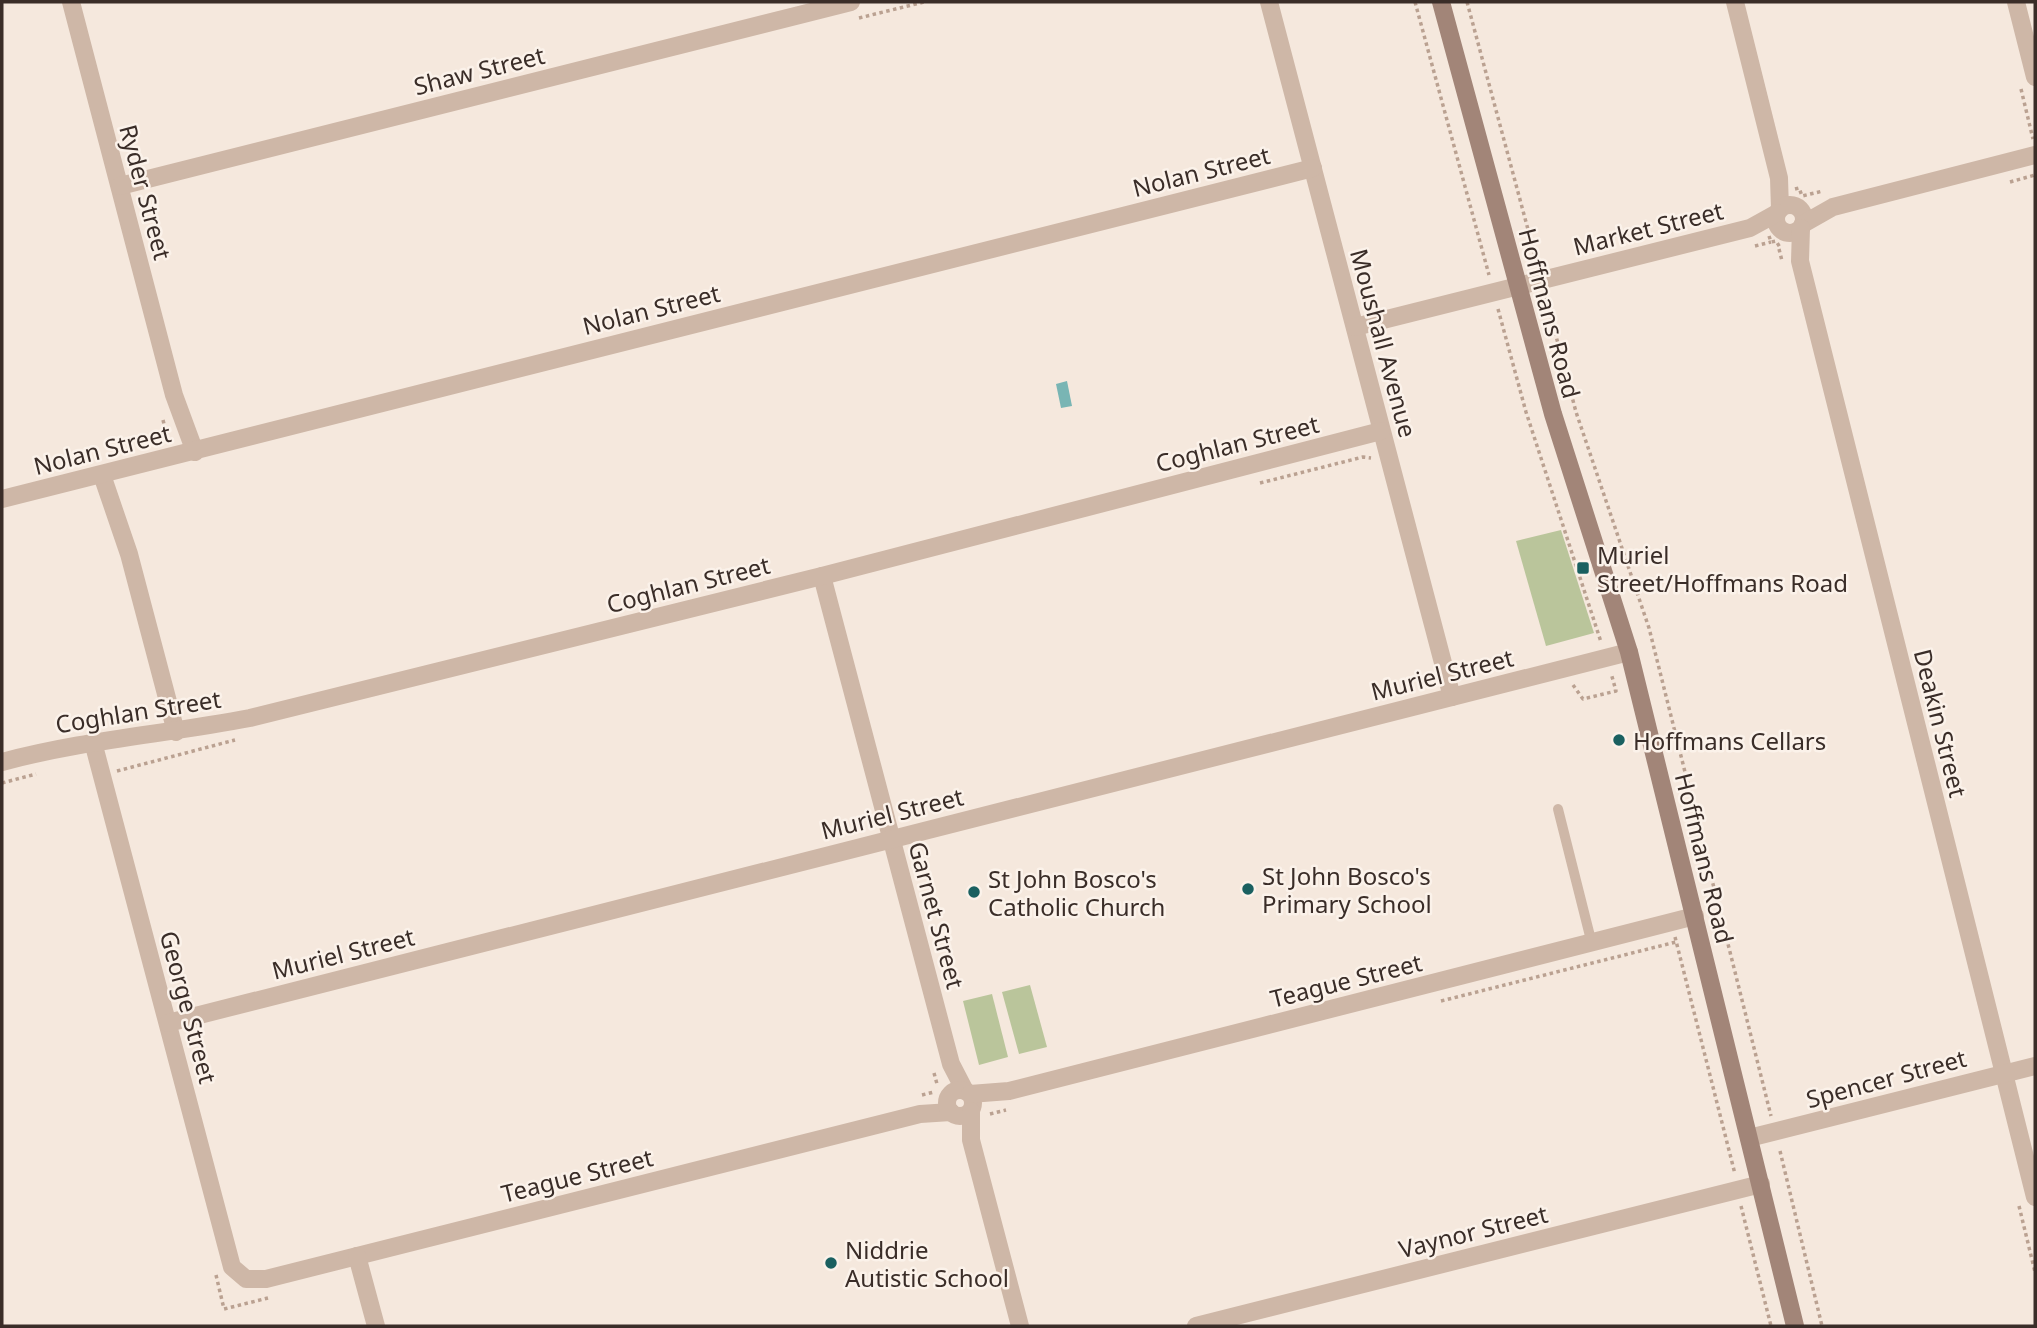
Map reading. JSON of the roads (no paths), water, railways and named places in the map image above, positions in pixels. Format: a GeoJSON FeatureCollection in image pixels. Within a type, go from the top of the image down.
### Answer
{"type":"FeatureCollection","features":[{"type":"Feature","properties":{"kind":"main road","name":"Hoffmans Road"},"geometry":{"type":"LineString","coordinates":[[1441,2],[1553,414],[1629,652],[1795,1326]]}},
{"type":"Feature","properties":{"kind":"street","name":"Ryder Street"},"geometry":{"type":"LineString","coordinates":[[71,2],[189,453]]}},
{"type":"Feature","properties":{"kind":"street","name":"Shaw Street"},"geometry":{"type":"LineString","coordinates":[[120,187],[850,2]]}},
{"type":"Feature","properties":{"kind":"street","name":"Moushall Avenue"},"geometry":{"type":"LineString","coordinates":[[1269,2],[1452,697]]}},
{"type":"Feature","properties":{"kind":"street"},"geometry":{"type":"LineString","coordinates":[[1735,2],[1790,219]]}},
{"type":"Feature","properties":{"kind":"street"},"geometry":{"type":"LineString","coordinates":[[2017,2],[2035,77]]}},
{"type":"Feature","properties":{"kind":"street","name":"Market Street"},"geometry":{"type":"LineString","coordinates":[[1355,327],[2035,155]]}},
{"type":"Feature","properties":{"kind":"street","name":"Nolan Street"},"geometry":{"type":"LineString","coordinates":[[2,499],[1313,169]]}},
{"type":"Feature","properties":{"kind":"street","name":"Deakin Street"},"geometry":{"type":"LineString","coordinates":[[1790,219],[2035,1197]]}},
{"type":"Feature","properties":{"kind":"street","name":"Coghlan Street"},"geometry":{"type":"LineString","coordinates":[[2,762],[93,742],[176,732],[250,718],[822,576],[1381,431]]}},
{"type":"Feature","properties":{"kind":"street"},"geometry":{"type":"LineString","coordinates":[[109,473],[176,732]]}},
{"type":"Feature","properties":{"kind":"street","name":"Garnet Street"},"geometry":{"type":"LineString","coordinates":[[822,576],[1020,1326]]}},
{"type":"Feature","properties":{"kind":"street","name":"Muriel Street"},"geometry":{"type":"LineString","coordinates":[[168,1023],[1629,652]]}},
{"type":"Feature","properties":{"kind":"street","name":"George Street"},"geometry":{"type":"LineString","coordinates":[[93,742],[232,1267],[246,1279]]}},
{"type":"Feature","properties":{"kind":"street","name":"Teague Street"},"geometry":{"type":"LineString","coordinates":[[246,1279],[266,1279],[1695,916]]}},
{"type":"Feature","properties":{"kind":"street","name":"Spencer Street"},"geometry":{"type":"LineString","coordinates":[[1749,1138],[2035,1066]]}},
{"type":"Feature","properties":{"kind":"street","name":"Vaynor Street"},"geometry":{"type":"LineString","coordinates":[[1196,1326],[1761,1184]]}},
{"type":"Feature","properties":{"kind":"street"},"geometry":{"type":"LineString","coordinates":[[357,1256],[376,1326]]}},
{"type":"Feature","properties":{"kind":"lane"},"geometry":{"type":"LineString","coordinates":[[1558,809],[1592,943]]}},
{"type":"Feature","properties":{"kind":"water"},"geometry":{"type":"Polygon","coordinates":[[[1067,381],[1072,406],[1061,408],[1056,384],[1067,381]]]}},
{"type":"Feature","properties":{"kind":"place","name":"Muriel Street/Hoffmans Road"},"geometry":{"type":"Point","coordinates":[1583,568]}},
{"type":"Feature","properties":{"kind":"place","name":"Hoffmans Cellars"},"geometry":{"type":"Point","coordinates":[1619,740]}},
{"type":"Feature","properties":{"kind":"place","name":"St John Bosco's Primary School"},"geometry":{"type":"Point","coordinates":[1248,889]}},
{"type":"Feature","properties":{"kind":"place","name":"St John Bosco's Catholic Church"},"geometry":{"type":"Point","coordinates":[974,892]}},
{"type":"Feature","properties":{"kind":"place","name":"Niddrie Autistic School"},"geometry":{"type":"Point","coordinates":[831,1263]}}]}
